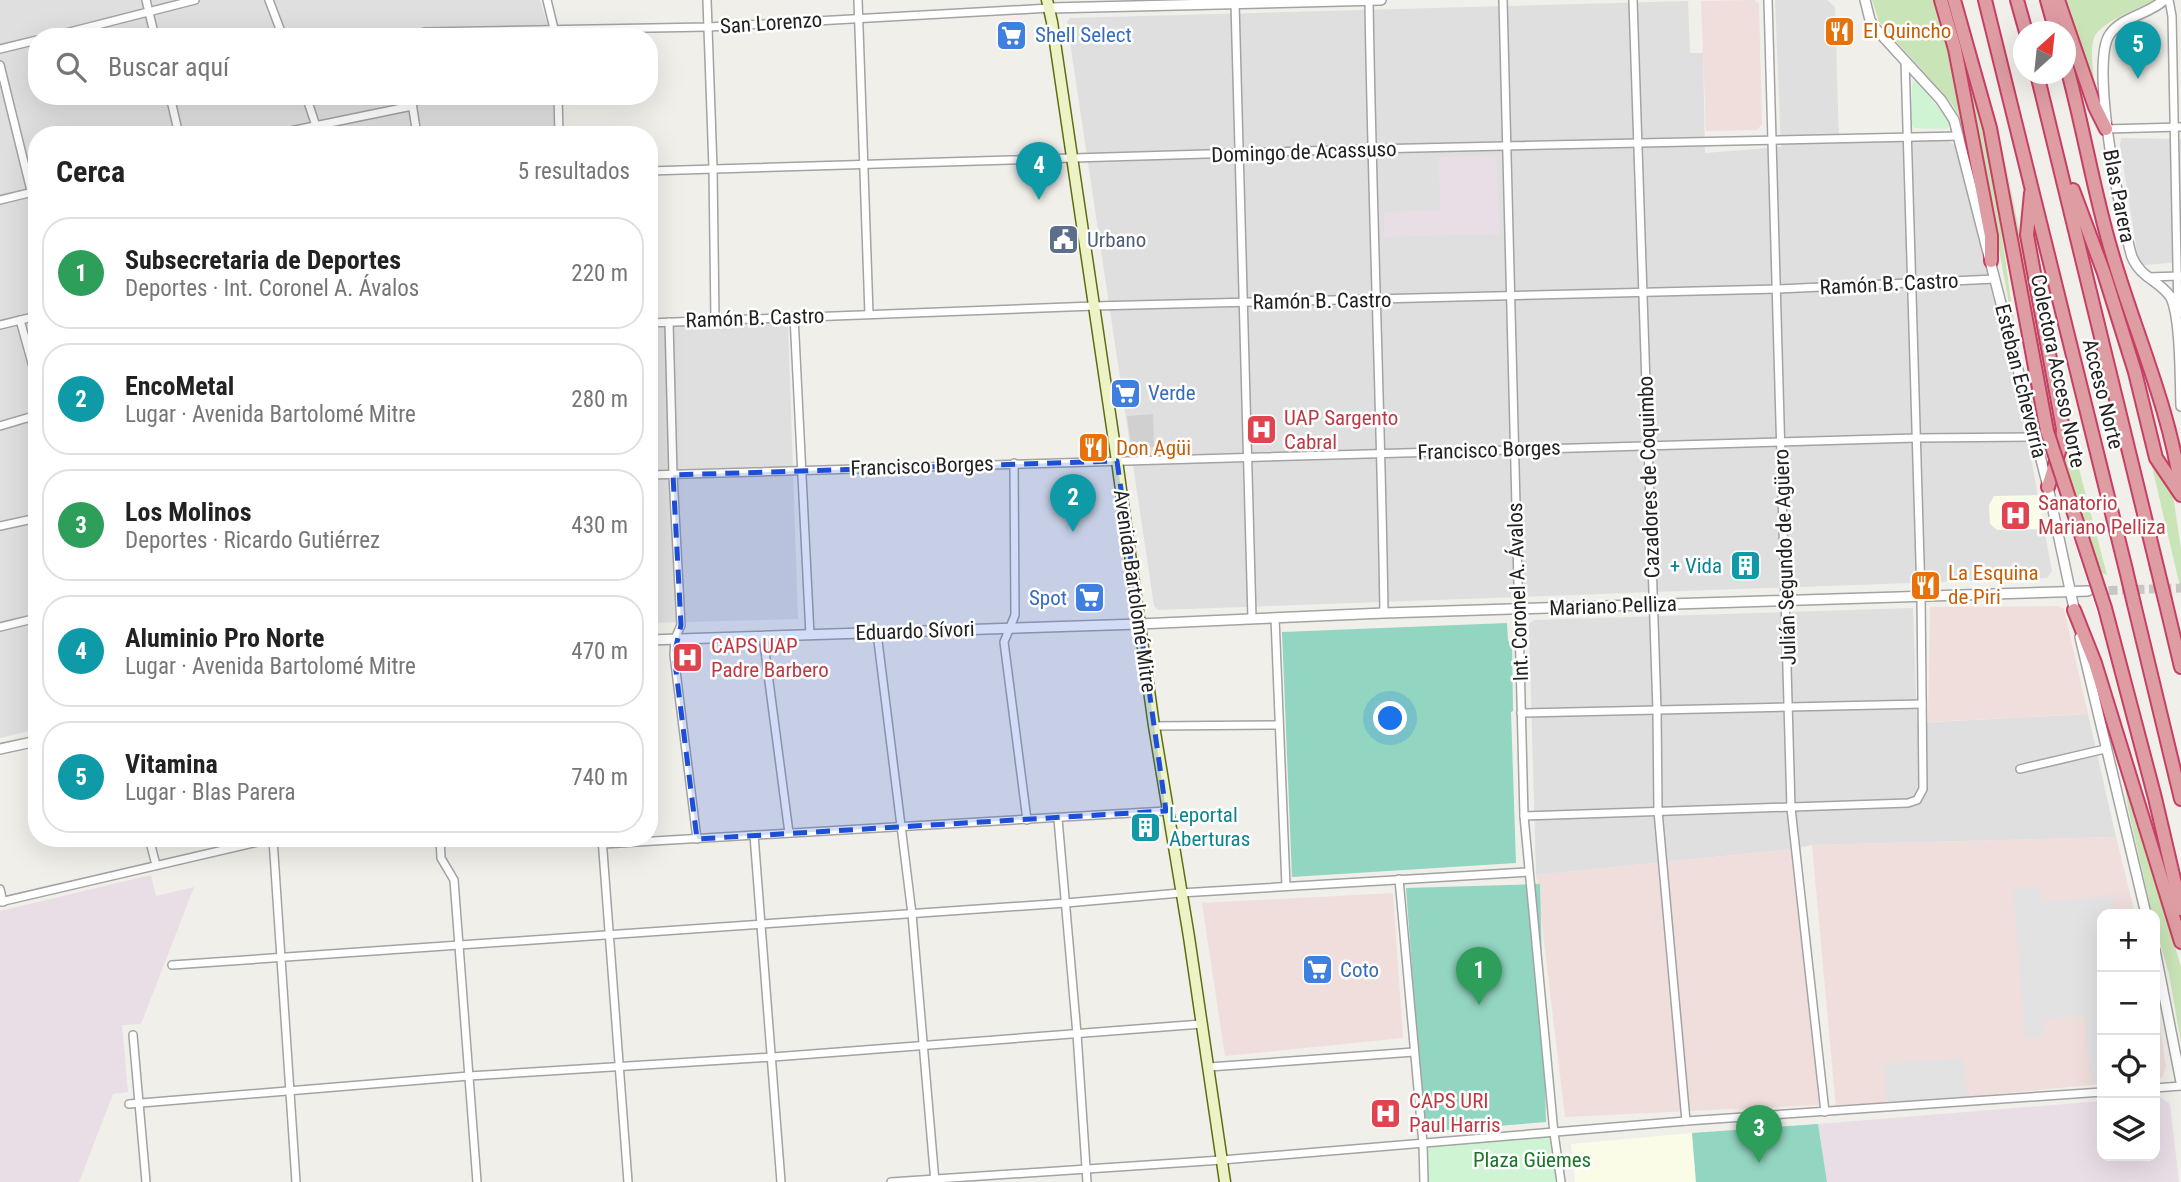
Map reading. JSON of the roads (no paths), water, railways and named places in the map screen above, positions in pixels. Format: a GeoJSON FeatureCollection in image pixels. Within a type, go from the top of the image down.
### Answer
{"type":"FeatureCollection","features":[{"type":"Feature","properties":{"kind":"highway"},"geometry":{"type":"LineString","coordinates":[[1941,0],[1955,49],[1989,223],[1991,261]]}},
{"type":"Feature","properties":{"kind":"highway","name":"Colectora Acceso Norte"},"geometry":{"type":"LineString","coordinates":[[1954,0],[1993,141],[2047,430],[2105,608],[2152,785],[2181,909]]}},
{"type":"Feature","properties":{"kind":"highway","name":"Acceso Norte"},"geometry":{"type":"LineString","coordinates":[[1985,0],[2032,182],[2181,799]]}},
{"type":"Feature","properties":{"kind":"highway"},"geometry":{"type":"LineString","coordinates":[[2018,0],[2023,21]]}},
{"type":"Feature","properties":{"kind":"highway"},"geometry":{"type":"LineString","coordinates":[[2048,0],[2053,21]]}},
{"type":"Feature","properties":{"kind":"highway"},"geometry":{"type":"LineString","coordinates":[[2058,0],[2095,107],[2106,129]]}},
{"type":"Feature","properties":{"kind":"highway","name":"Acceso Norte"},"geometry":{"type":"LineString","coordinates":[[2040,84],[2181,667]]}},
{"type":"Feature","properties":{"kind":"highway"},"geometry":{"type":"LineString","coordinates":[[2071,84],[2110,247],[2156,382],[2181,489]]}},
{"type":"Feature","properties":{"kind":"highway"},"geometry":{"type":"LineString","coordinates":[[2055,143],[2104,273],[2135,372],[2156,458],[2181,495]]}},
{"type":"Feature","properties":{"kind":"highway"},"geometry":{"type":"LineString","coordinates":[[2032,182],[2028,235],[2063,429],[2062,442],[2048,487]]}},
{"type":"Feature","properties":{"kind":"highway"},"geometry":{"type":"LineString","coordinates":[[2074,610],[2095,663],[2181,942]]}},
{"type":"Feature","properties":{"kind":"main road","name":"Avenida Bartolomé Mitre"},"geometry":{"type":"LineString","coordinates":[[1048,4],[1117,461],[1153,726],[1209,1067],[1225,1182]]}},
{"type":"Feature","properties":{"kind":"street"},"geometry":{"type":"LineString","coordinates":[[146,0],[153,28]]}},
{"type":"Feature","properties":{"kind":"street"},"geometry":{"type":"LineString","coordinates":[[84,28],[195,0]]}},
{"type":"Feature","properties":{"kind":"street"},"geometry":{"type":"LineString","coordinates":[[269,0],[280,28]]}},
{"type":"Feature","properties":{"kind":"street"},"geometry":{"type":"LineString","coordinates":[[547,0],[555,28]]}},
{"type":"Feature","properties":{"kind":"street"},"geometry":{"type":"LineString","coordinates":[[707,0],[715,320]]}},
{"type":"Feature","properties":{"kind":"street"},"geometry":{"type":"LineString","coordinates":[[858,0],[869,314]]}},
{"type":"Feature","properties":{"kind":"street"},"geometry":{"type":"LineString","coordinates":[[1369,0],[1384,613]]}},
{"type":"Feature","properties":{"kind":"street","name":"San Lorenzo"},"geometry":{"type":"LineString","coordinates":[[658,29],[1048,4],[1381,0]]}},
{"type":"Feature","properties":{"kind":"street","name":"Int. Coronel A. Ávalos"},"geometry":{"type":"LineString","coordinates":[[1503,0],[1524,816],[1561,1182]]}},
{"type":"Feature","properties":{"kind":"street","name":"Cazadores de Coquimbo"},"geometry":{"type":"LineString","coordinates":[[1633,0],[1649,446],[1658,811],[1686,1121]]}},
{"type":"Feature","properties":{"kind":"street","name":"Julián Segundo de Agüero"},"geometry":{"type":"LineString","coordinates":[[1768,0],[1791,808],[1825,1112]]}},
{"type":"Feature","properties":{"kind":"street","name":"Esteban Echeverría"},"geometry":{"type":"LineString","coordinates":[[1865,0],[1875,28],[1949,111],[1959,136],[2048,487],[2105,749],[2145,909]]}},
{"type":"Feature","properties":{"kind":"street"},"geometry":{"type":"LineString","coordinates":[[2167,0],[2172,16],[2179,127],[2178,317]]}},
{"type":"Feature","properties":{"kind":"street","name":"Blas Parera"},"geometry":{"type":"LineString","coordinates":[[2167,0],[2112,31],[2107,38],[2103,59],[2106,129],[2132,257],[2135,265],[2146,277],[2168,294],[2178,317],[2181,406]]}},
{"type":"Feature","properties":{"kind":"street"},"geometry":{"type":"LineString","coordinates":[[1235,3],[1252,618]]}},
{"type":"Feature","properties":{"kind":"street"},"geometry":{"type":"LineString","coordinates":[[0,49],[28,42]]}},
{"type":"Feature","properties":{"kind":"street"},"geometry":{"type":"LineString","coordinates":[[1524,816],[1908,803],[1917,800],[1923,789],[1921,595],[1905,60]]}},
{"type":"Feature","properties":{"kind":"street"},"geometry":{"type":"LineString","coordinates":[[0,65],[28,169]]}},
{"type":"Feature","properties":{"kind":"street"},"geometry":{"type":"LineString","coordinates":[[172,105],[177,126]]}},
{"type":"Feature","properties":{"kind":"street"},"geometry":{"type":"LineString","coordinates":[[309,105],[316,124]]}},
{"type":"Feature","properties":{"kind":"street"},"geometry":{"type":"LineString","coordinates":[[558,105],[559,126]]}},
{"type":"Feature","properties":{"kind":"street"},"geometry":{"type":"LineString","coordinates":[[308,126],[412,106],[415,126]]}},
{"type":"Feature","properties":{"kind":"street"},"geometry":{"type":"LineString","coordinates":[[2106,129],[2179,127]]}},
{"type":"Feature","properties":{"kind":"street","name":"Domingo de Acassuso"},"geometry":{"type":"LineString","coordinates":[[658,171],[1371,149],[1959,136]]}},
{"type":"Feature","properties":{"kind":"street"},"geometry":{"type":"LineString","coordinates":[[0,200],[28,193]]}},
{"type":"Feature","properties":{"kind":"street"},"geometry":{"type":"LineString","coordinates":[[2146,277],[2180,276]]}},
{"type":"Feature","properties":{"kind":"street","name":"Ramón B. Castro"},"geometry":{"type":"LineString","coordinates":[[658,323],[1094,306],[1778,289],[1995,279]]}},
{"type":"Feature","properties":{"kind":"street"},"geometry":{"type":"LineString","coordinates":[[794,316],[810,635]]}},
{"type":"Feature","properties":{"kind":"street"},"geometry":{"type":"LineString","coordinates":[[0,325],[28,318]]}},
{"type":"Feature","properties":{"kind":"street"},"geometry":{"type":"LineString","coordinates":[[20,320],[28,348]]}},
{"type":"Feature","properties":{"kind":"street"},"geometry":{"type":"LineString","coordinates":[[669,322],[681,625],[675,639],[674,655],[696,839]]}},
{"type":"Feature","properties":{"kind":"street"},"geometry":{"type":"LineString","coordinates":[[0,426],[28,418]]}},
{"type":"Feature","properties":{"kind":"street","name":"Francisco Borges"},"geometry":{"type":"LineString","coordinates":[[658,475],[1916,438],[2034,437]]}},
{"type":"Feature","properties":{"kind":"street"},"geometry":{"type":"LineString","coordinates":[[1014,463],[1015,615],[1004,642],[1027,820]]}},
{"type":"Feature","properties":{"kind":"street"},"geometry":{"type":"LineString","coordinates":[[0,526],[28,520]]}},
{"type":"Feature","properties":{"kind":"street","name":"Mariano Pelliza"},"geometry":{"type":"LineString","coordinates":[[1139,624],[1519,608],[2088,591]]}},
{"type":"Feature","properties":{"kind":"street"},"geometry":{"type":"LineString","coordinates":[[1275,618],[1286,886]]}},
{"type":"Feature","properties":{"kind":"street"},"geometry":{"type":"LineString","coordinates":[[0,627],[28,620]]}},
{"type":"Feature","properties":{"kind":"street","name":"Eduardo Sívori"},"geometry":{"type":"LineString","coordinates":[[658,640],[1139,624]]}},
{"type":"Feature","properties":{"kind":"street"},"geometry":{"type":"LineString","coordinates":[[877,633],[903,827],[925,1045],[935,1180]]}},
{"type":"Feature","properties":{"kind":"street"},"geometry":{"type":"LineString","coordinates":[[763,636],[789,833]]}},
{"type":"Feature","properties":{"kind":"street"},"geometry":{"type":"LineString","coordinates":[[1521,713],[1922,704]]}},
{"type":"Feature","properties":{"kind":"street"},"geometry":{"type":"LineString","coordinates":[[1153,726],[1279,726]]}},
{"type":"Feature","properties":{"kind":"street"},"geometry":{"type":"LineString","coordinates":[[0,749],[28,743]]}},
{"type":"Feature","properties":{"kind":"street"},"geometry":{"type":"LineString","coordinates":[[2020,769],[2105,749]]}},
{"type":"Feature","properties":{"kind":"street"},"geometry":{"type":"LineString","coordinates":[[658,840],[1166,811]]}},
{"type":"Feature","properties":{"kind":"street"},"geometry":{"type":"LineString","coordinates":[[1058,819],[1087,1182]]}},
{"type":"Feature","properties":{"kind":"street"},"geometry":{"type":"LineString","coordinates":[[754,835],[781,1182]]}},
{"type":"Feature","properties":{"kind":"street"},"geometry":{"type":"LineString","coordinates":[[151,847],[156,865]]}},
{"type":"Feature","properties":{"kind":"street"},"geometry":{"type":"LineString","coordinates":[[0,889],[1,902],[238,847]]}},
{"type":"Feature","properties":{"kind":"street"},"geometry":{"type":"LineString","coordinates":[[274,847],[296,1182]]}},
{"type":"Feature","properties":{"kind":"street"},"geometry":{"type":"LineString","coordinates":[[440,847],[441,858],[454,880],[477,1182]]}},
{"type":"Feature","properties":{"kind":"street"},"geometry":{"type":"LineString","coordinates":[[603,847],[628,1182]]}},
{"type":"Feature","properties":{"kind":"street"},"geometry":{"type":"LineString","coordinates":[[172,965],[1180,893],[1528,872]]}},
{"type":"Feature","properties":{"kind":"street"},"geometry":{"type":"LineString","coordinates":[[1399,879],[1423,1144],[1424,1182]]}},
{"type":"Feature","properties":{"kind":"street"},"geometry":{"type":"LineString","coordinates":[[2159,972],[2181,1084],[2160,1087]]}},
{"type":"Feature","properties":{"kind":"street"},"geometry":{"type":"LineString","coordinates":[[129,1104],[469,1076],[773,1057],[1202,1024]]}},
{"type":"Feature","properties":{"kind":"street"},"geometry":{"type":"LineString","coordinates":[[133,1035],[146,1182]]}},
{"type":"Feature","properties":{"kind":"street"},"geometry":{"type":"LineString","coordinates":[[1209,1067],[1414,1052]]}},
{"type":"Feature","properties":{"kind":"street"},"geometry":{"type":"LineString","coordinates":[[891,1182],[1222,1160],[1686,1121],[2097,1092]]}},
{"type":"Feature","properties":{"kind":"tunnel"},"geometry":{"type":"LineString","coordinates":[[2095,591],[2181,588]]}},
{"type":"Feature","properties":{"kind":"place","name":"El Quincho"},"geometry":{"type":"Point","coordinates":[1840,31]}},
{"type":"Feature","properties":{"kind":"place","name":"Shell Select"},"geometry":{"type":"Point","coordinates":[1012,35]}},
{"type":"Feature","properties":{"kind":"place","name":"Vitamina"},"geometry":{"type":"Point","coordinates":[2138,79]}},
{"type":"Feature","properties":{"kind":"place","name":"Aluminio Pro Norte"},"geometry":{"type":"Point","coordinates":[1039,200]}},
{"type":"Feature","properties":{"kind":"place","name":"Urbano"},"geometry":{"type":"Point","coordinates":[1064,240]}},
{"type":"Feature","properties":{"kind":"place","name":"Verde"},"geometry":{"type":"Point","coordinates":[1125,393]}},
{"type":"Feature","properties":{"kind":"place","name":"UAP Sargento Cabral"},"geometry":{"type":"Point","coordinates":[1261,430]}},
{"type":"Feature","properties":{"kind":"place","name":"Don Agüi"},"geometry":{"type":"Point","coordinates":[1093,448]}},
{"type":"Feature","properties":{"kind":"place","name":"Sanatorio Mariano Pelliza"},"geometry":{"type":"Point","coordinates":[2015,515]}},
{"type":"Feature","properties":{"kind":"place","name":"EncoMetal"},"geometry":{"type":"Point","coordinates":[1073,532]}},
{"type":"Feature","properties":{"kind":"place","name":"+ Vida"},"geometry":{"type":"Point","coordinates":[1745,566]}},
{"type":"Feature","properties":{"kind":"place","name":"La Esquina de Piri"},"geometry":{"type":"Point","coordinates":[1925,585]}},
{"type":"Feature","properties":{"kind":"place","name":"Spot"},"geometry":{"type":"Point","coordinates":[1090,598]}},
{"type":"Feature","properties":{"kind":"place","name":"CAPS UAP Padre Barbero"},"geometry":{"type":"Point","coordinates":[688,658]}},
{"type":"Feature","properties":{"kind":"place","name":"Leportal Aberturas"},"geometry":{"type":"Point","coordinates":[1146,827]}},
{"type":"Feature","properties":{"kind":"place","name":"Coto"},"geometry":{"type":"Point","coordinates":[1317,970]}},
{"type":"Feature","properties":{"kind":"place","name":"Subsecretaria de Deportes"},"geometry":{"type":"Point","coordinates":[1479,1005]}},
{"type":"Feature","properties":{"kind":"place","name":"CAPS URI Paul Harris"},"geometry":{"type":"Point","coordinates":[1386,1113]}},
{"type":"Feature","properties":{"kind":"place","name":"Los Molinos"},"geometry":{"type":"Point","coordinates":[1759,1163]}},
{"type":"Feature","properties":{"kind":"park label","name":"Plaza Güemes"},"geometry":{"type":"Point","coordinates":[1532,1160]}}]}
